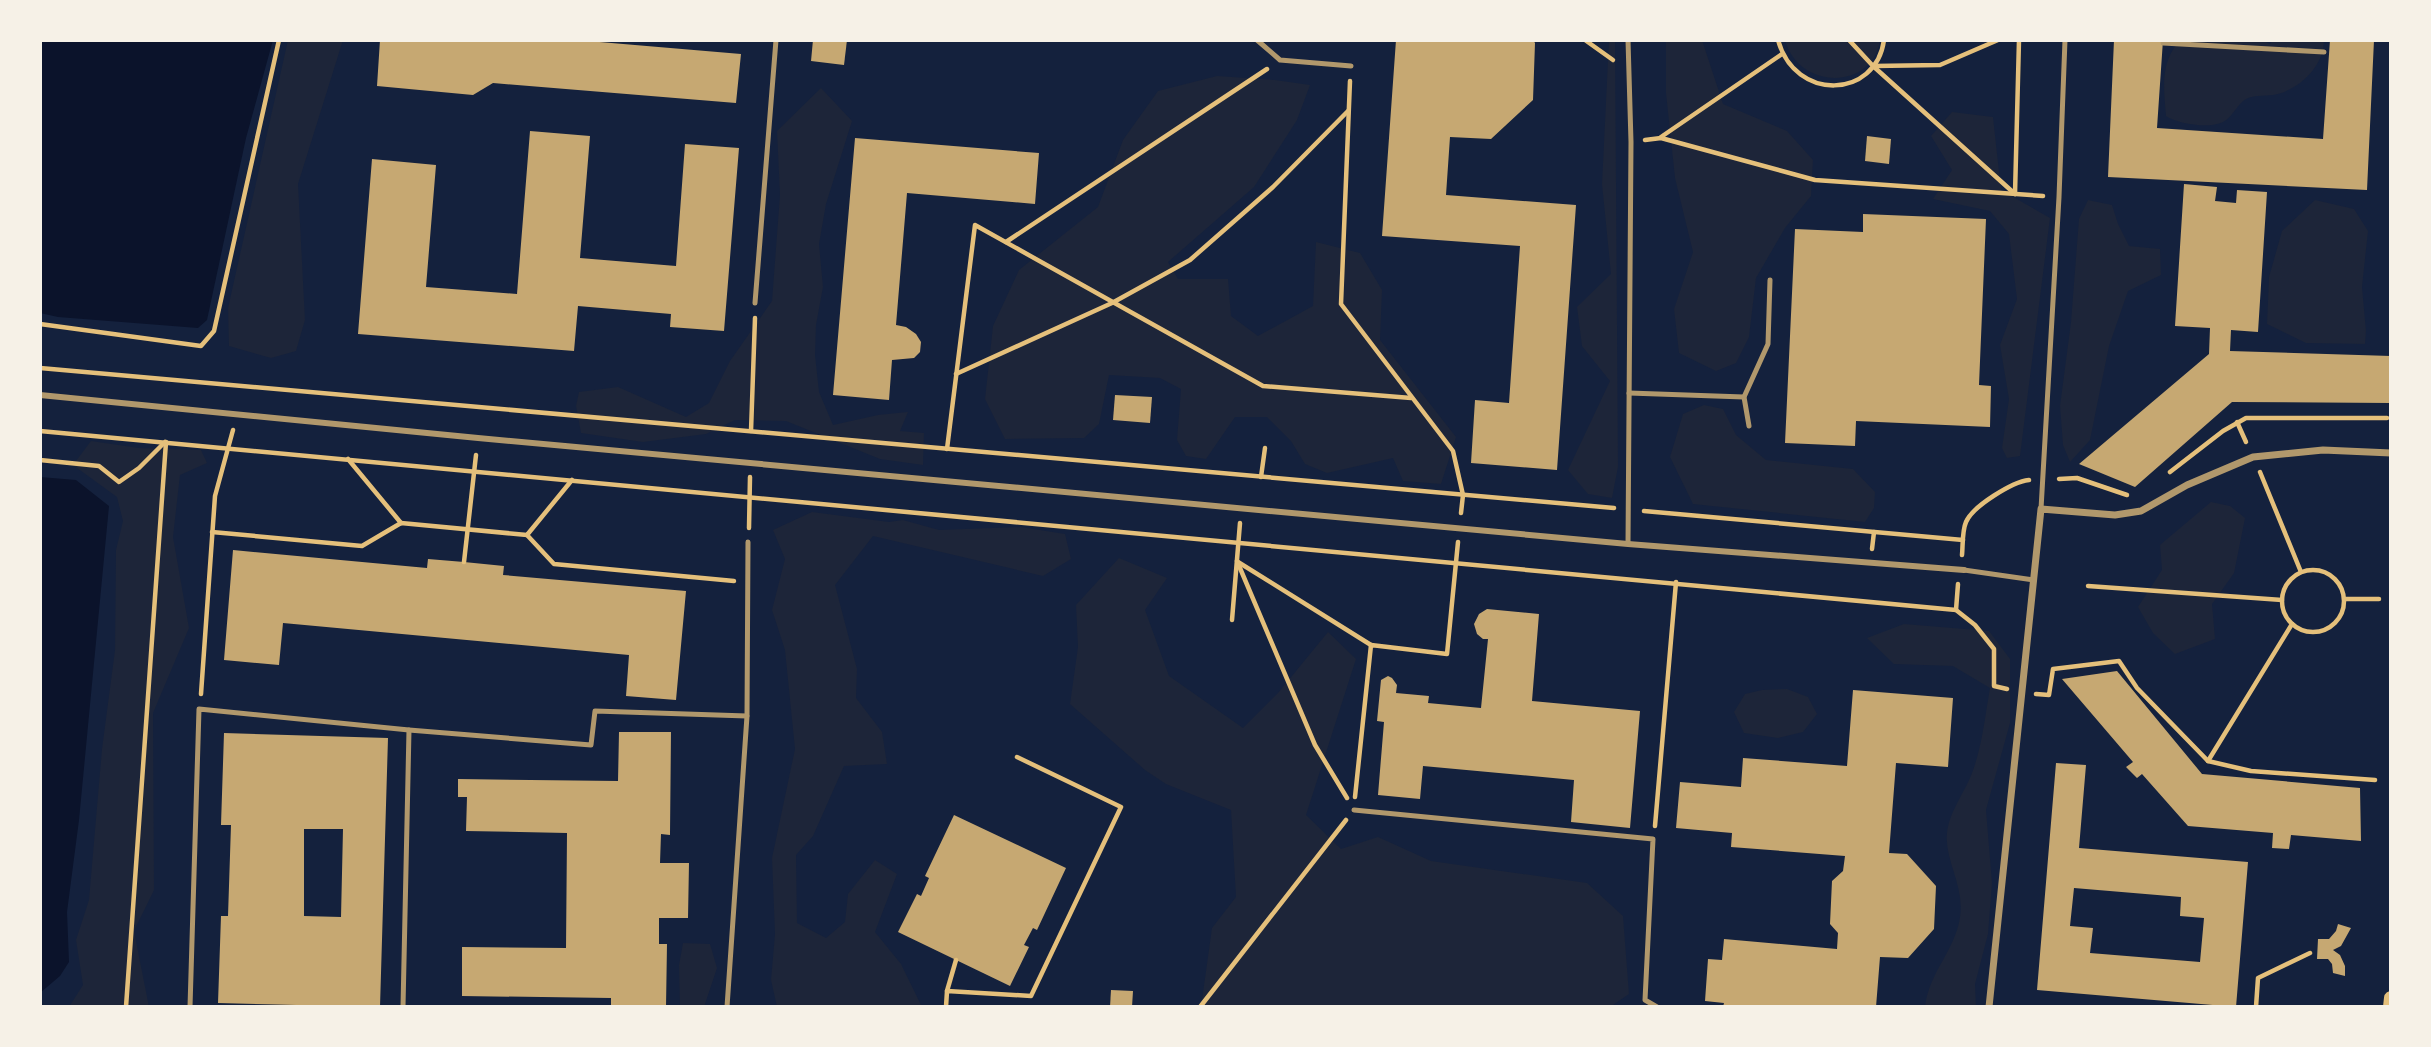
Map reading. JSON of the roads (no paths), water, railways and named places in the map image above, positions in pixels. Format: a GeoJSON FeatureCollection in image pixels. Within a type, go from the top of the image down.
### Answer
{"type":"FeatureCollection","features":[{"type":"Feature","properties":{"kind":"main road"},"geometry":{"type":"LineString","coordinates":[[2390,1007],[2391,998]]}},
{"type":"Feature","properties":{"kind":"street"},"geometry":{"type":"LineString","coordinates":[[40,395],[1628,544],[1964,570]]}},
{"type":"Feature","properties":{"kind":"street"},"geometry":{"type":"LineString","coordinates":[[1989,1007],[2041,509],[2115,515],[2141,510],[2187,485],[2253,457],[2323,450],[2391,453]]}},
{"type":"Feature","properties":{"kind":"lane"},"geometry":{"type":"LineString","coordinates":[[755,303],[776,40]]}},
{"type":"Feature","properties":{"kind":"lane"},"geometry":{"type":"LineString","coordinates":[[1257,40],[1280,60],[1351,66]]}},
{"type":"Feature","properties":{"kind":"lane"},"geometry":{"type":"LineString","coordinates":[[1628,40],[1631,142],[1628,544]]}},
{"type":"Feature","properties":{"kind":"lane"},"geometry":{"type":"LineString","coordinates":[[2041,509],[2065,40]]}},
{"type":"Feature","properties":{"kind":"lane"},"geometry":{"type":"LineString","coordinates":[[2163,43],[2324,52]]}},
{"type":"Feature","properties":{"kind":"lane"},"geometry":{"type":"LineString","coordinates":[[1749,426],[1744,397],[1768,344],[1770,280]]}},
{"type":"Feature","properties":{"kind":"lane"},"geometry":{"type":"LineString","coordinates":[[1629,393],[1744,397]]}},
{"type":"Feature","properties":{"kind":"lane"},"geometry":{"type":"LineString","coordinates":[[727,1007],[747,716],[748,542]]}},
{"type":"Feature","properties":{"kind":"lane"},"geometry":{"type":"LineString","coordinates":[[1964,570],[2034,580]]}},
{"type":"Feature","properties":{"kind":"lane"},"geometry":{"type":"LineString","coordinates":[[190,1007],[199,709],[591,745],[595,711],[747,716]]}},
{"type":"Feature","properties":{"kind":"lane"},"geometry":{"type":"LineString","coordinates":[[403,1007],[410,730]]}},
{"type":"Feature","properties":{"kind":"lane"},"geometry":{"type":"LineString","coordinates":[[1354,810],[1653,839],[1645,1000],[1657,1007]]}}]}
